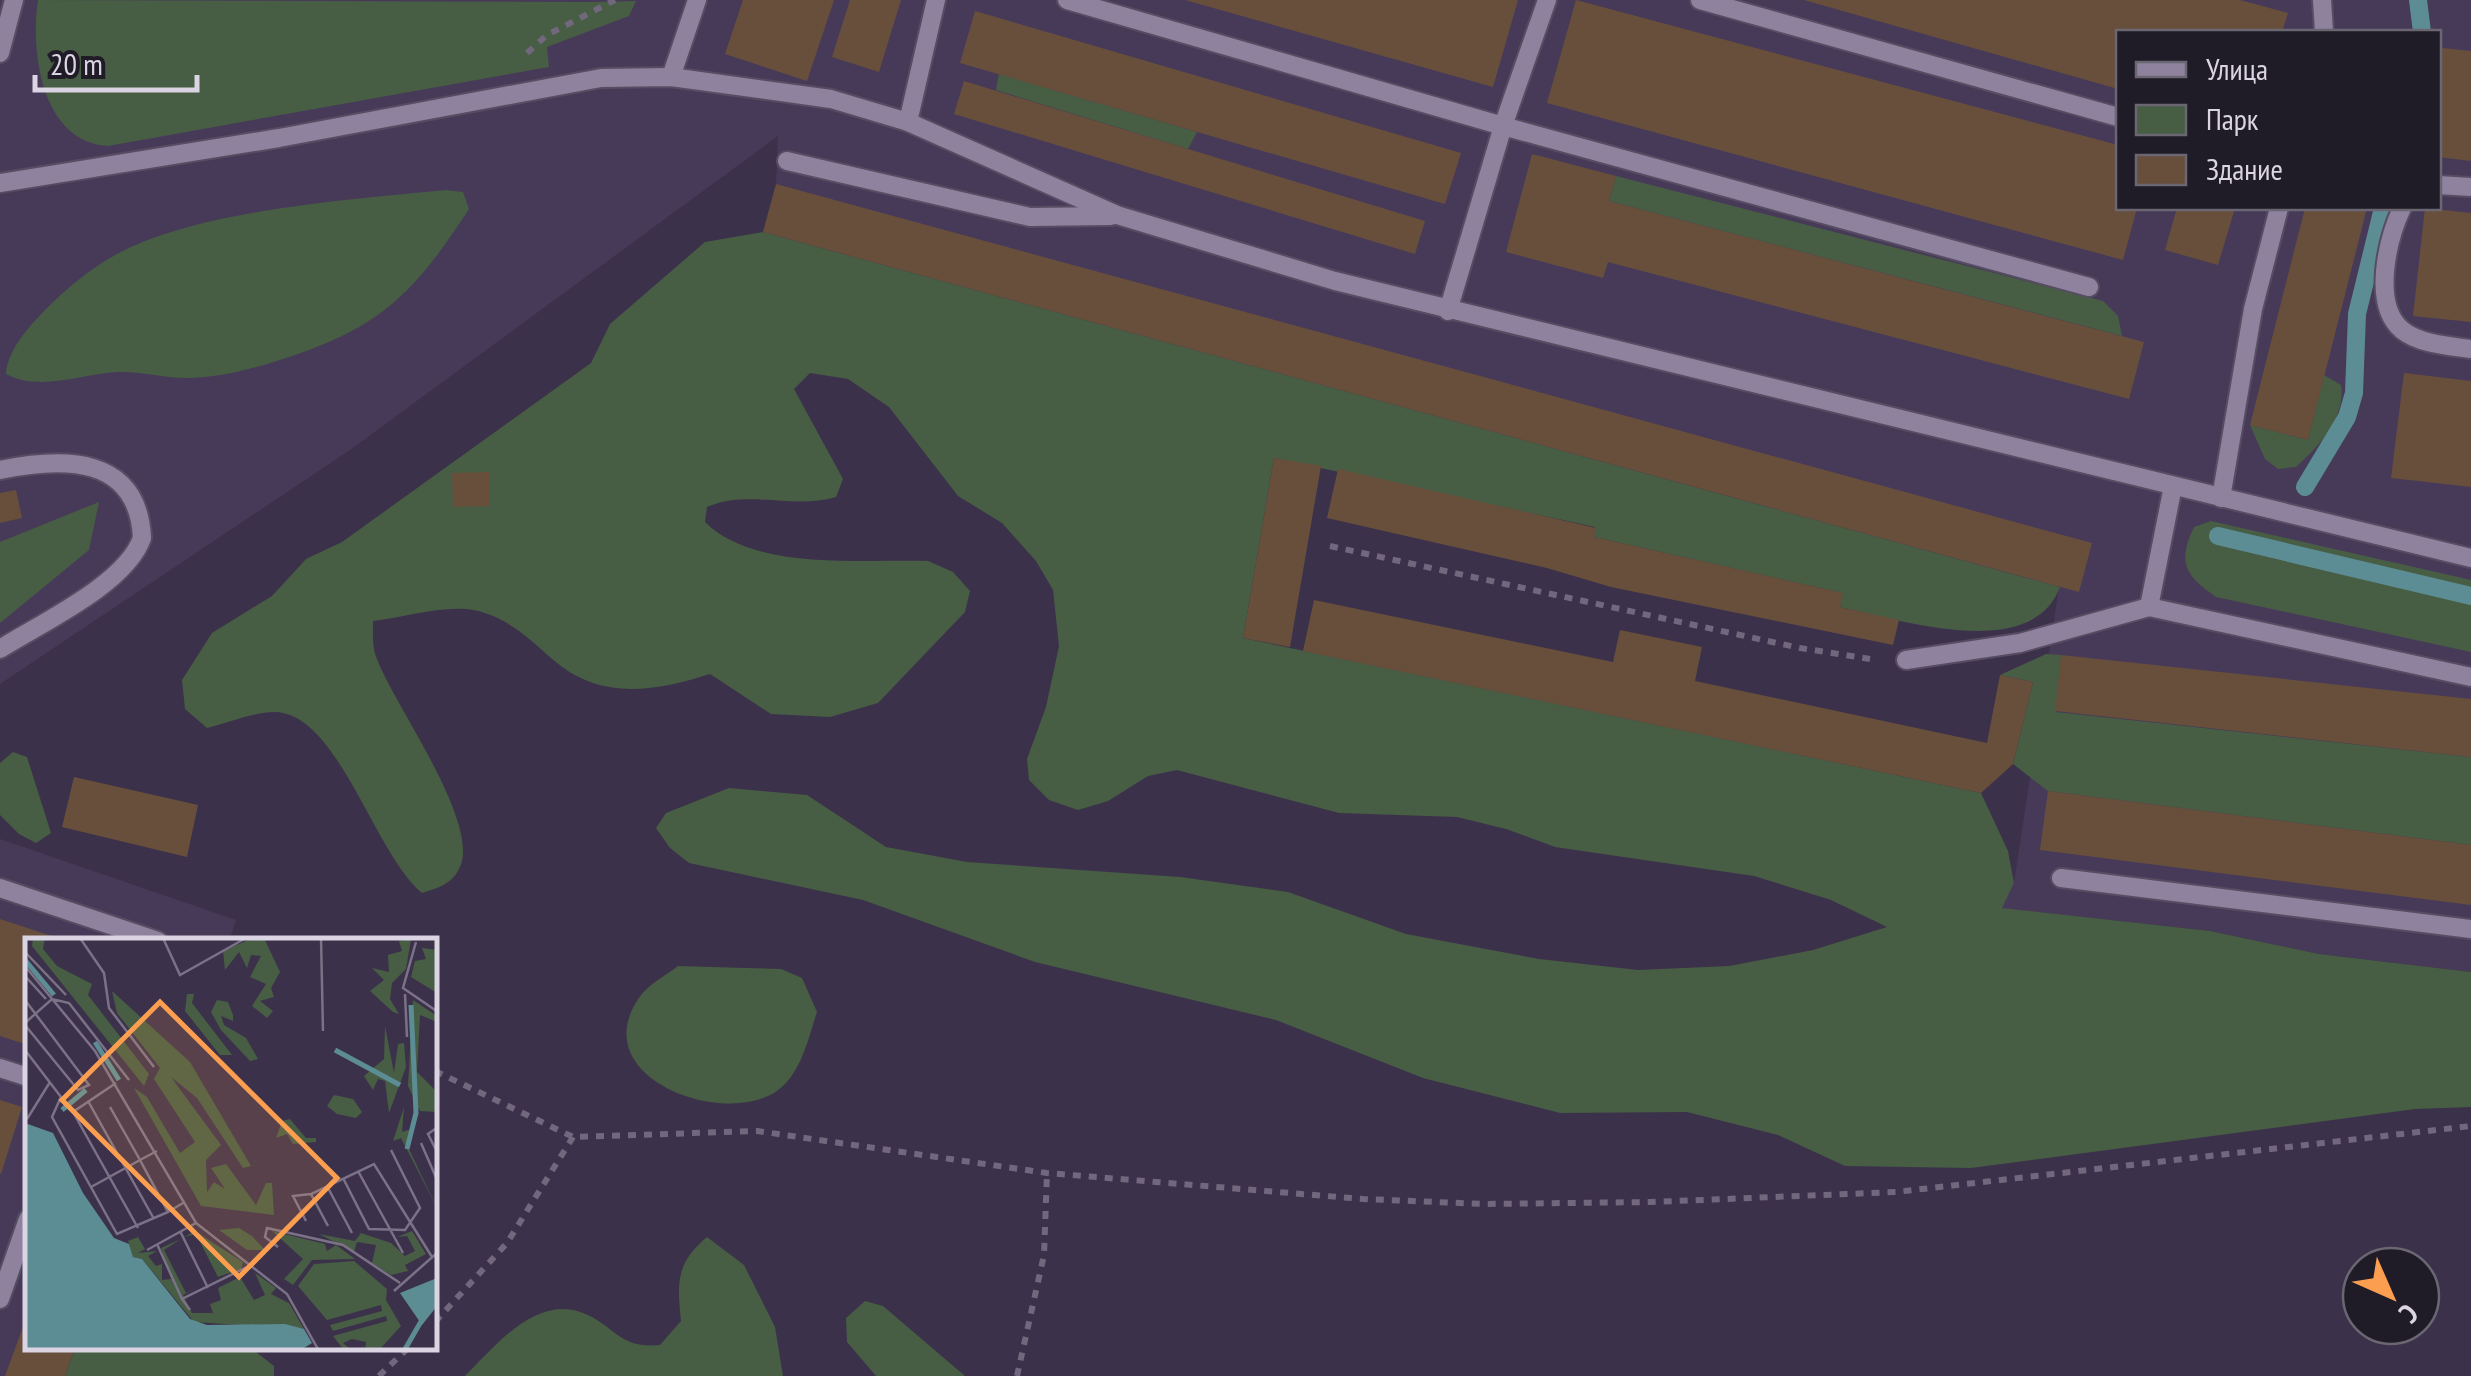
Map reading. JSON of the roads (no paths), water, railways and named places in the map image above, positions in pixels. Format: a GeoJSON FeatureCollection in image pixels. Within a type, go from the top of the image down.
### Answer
{"type":"FeatureCollection","features":[{"type":"Feature","properties":{"kind":"lane"},"geometry":{"type":"LineString","coordinates":[[0,53],[14,0]]}},
{"type":"Feature","properties":{"kind":"lane"},"geometry":{"type":"LineString","coordinates":[[671,77],[696,0]]}},
{"type":"Feature","properties":{"kind":"lane"},"geometry":{"type":"LineString","coordinates":[[908,122],[936,0]]}},
{"type":"Feature","properties":{"kind":"lane"},"geometry":{"type":"LineString","coordinates":[[1068,0],[1502,126],[2089,287]]}},
{"type":"Feature","properties":{"kind":"lane"},"geometry":{"type":"LineString","coordinates":[[1448,310],[1502,126],[1547,0]]}},
{"type":"Feature","properties":{"kind":"lane"},"geometry":{"type":"LineString","coordinates":[[1700,0],[2116,116]]}},
{"type":"Feature","properties":{"kind":"lane"},"geometry":{"type":"LineString","coordinates":[[2322,0],[2324,30]]}},
{"type":"Feature","properties":{"kind":"lane"},"geometry":{"type":"LineString","coordinates":[[0,183],[280,138],[601,78],[671,77],[856,104],[908,122],[1117,215],[1448,310],[1730,374],[2471,558]]}},
{"type":"Feature","properties":{"kind":"lane"},"geometry":{"type":"LineString","coordinates":[[788,161],[1030,217],[1117,215]]}},
{"type":"Feature","properties":{"kind":"lane"},"geometry":{"type":"LineString","coordinates":[[2441,185],[2471,187]]}},
{"type":"Feature","properties":{"kind":"lane"},"geometry":{"type":"LineString","coordinates":[[2221,498],[2253,309],[2278,210]]}},
{"type":"Feature","properties":{"kind":"lane"},"geometry":{"type":"LineString","coordinates":[[2401,210],[2386,270],[2390,313],[2400,329],[2416,337],[2471,349]]}},
{"type":"Feature","properties":{"kind":"lane"},"geometry":{"type":"LineString","coordinates":[[0,470],[69,463],[112,476],[134,501],[142,538],[126,566],[107,581],[0,649]]}},
{"type":"Feature","properties":{"kind":"lane"},"geometry":{"type":"LineString","coordinates":[[2149,607],[2172,486]]}},
{"type":"Feature","properties":{"kind":"lane"},"geometry":{"type":"LineString","coordinates":[[1906,660],[2020,643],[2149,607],[2471,677]]}},
{"type":"Feature","properties":{"kind":"lane"},"geometry":{"type":"LineString","coordinates":[[2060,878],[2471,929]]}},
{"type":"Feature","properties":{"kind":"lane"},"geometry":{"type":"LineString","coordinates":[[0,888],[149,938]]}},
{"type":"Feature","properties":{"kind":"lane"},"geometry":{"type":"LineString","coordinates":[[0,1068],[25,1076]]}},
{"type":"Feature","properties":{"kind":"lane"},"geometry":{"type":"LineString","coordinates":[[0,1299],[8,1253],[25,1224]]}},
{"type":"Feature","properties":{"kind":"waterway"},"geometry":{"type":"LineString","coordinates":[[2418,0],[2422,30]]}},
{"type":"Feature","properties":{"kind":"waterway"},"geometry":{"type":"LineString","coordinates":[[2305,487],[2347,417],[2354,393],[2357,314],[2383,210]]}},
{"type":"Feature","properties":{"kind":"waterway"},"geometry":{"type":"LineString","coordinates":[[2218,536],[2471,596]]}}]}
